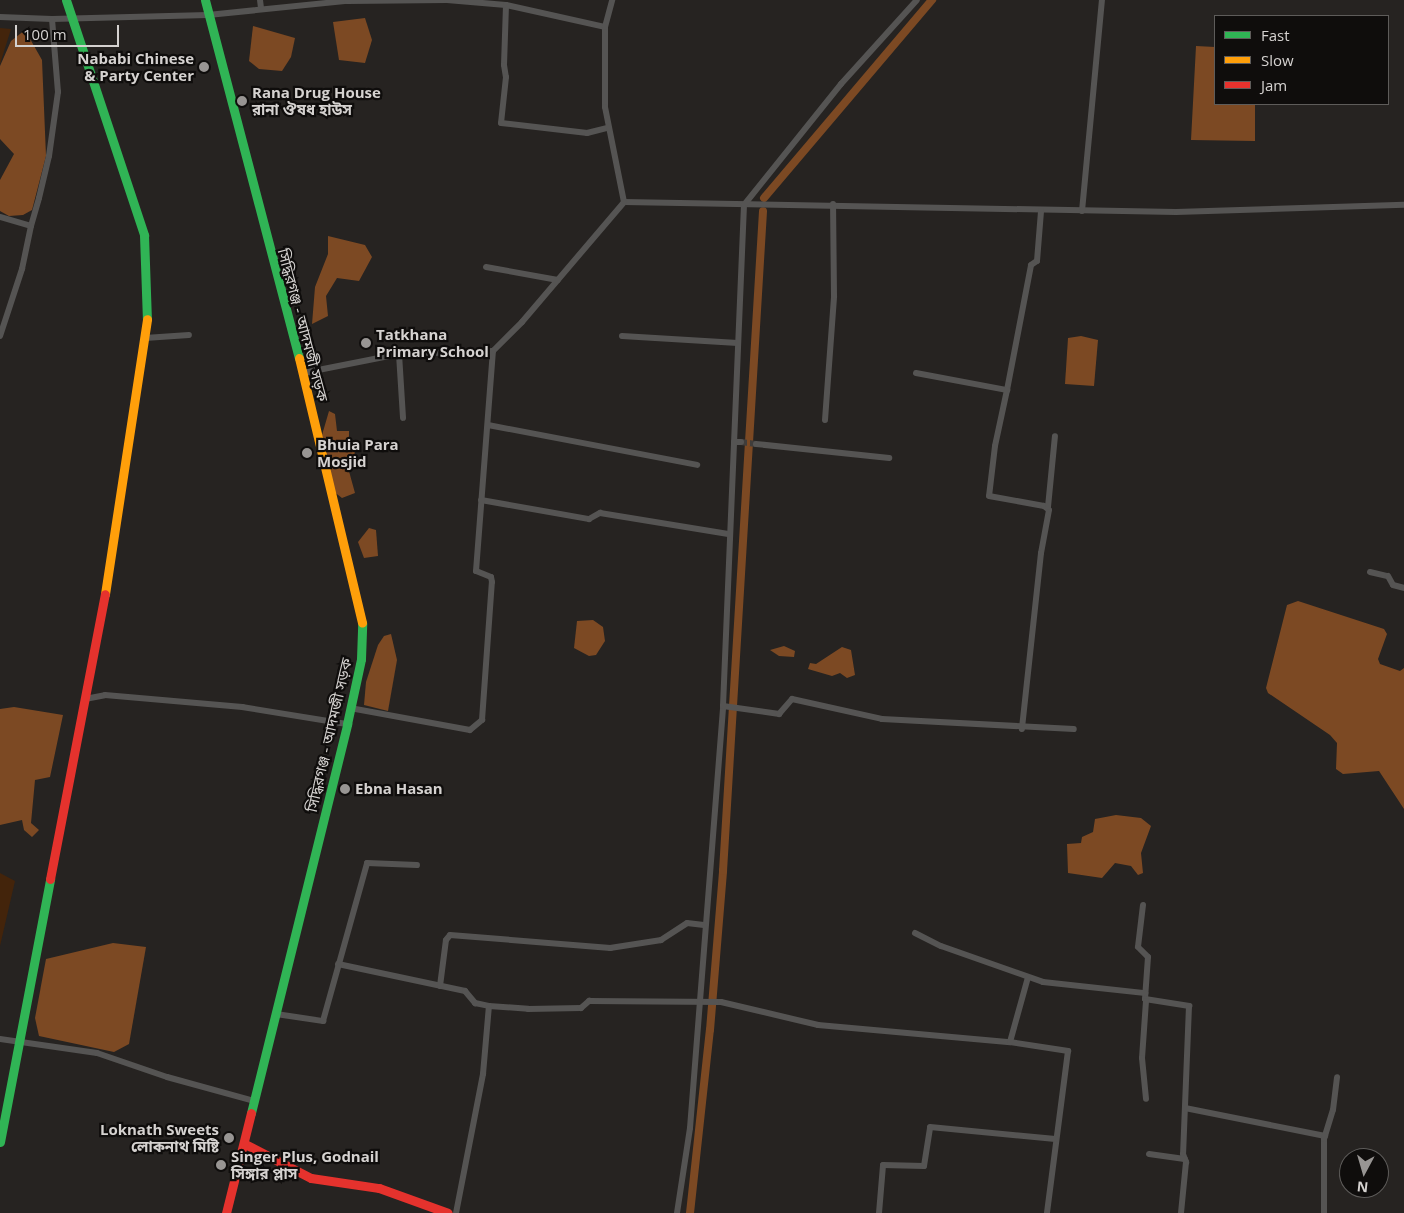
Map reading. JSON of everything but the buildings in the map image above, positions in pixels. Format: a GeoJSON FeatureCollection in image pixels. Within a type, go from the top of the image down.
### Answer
{"type":"FeatureCollection","features":[{"type":"Feature","properties":{"kind":"main road"},"geometry":{"type":"LineString","coordinates":[[0,1142],[21,1041],[113,552],[148,310],[144,235],[66,0]]}},
{"type":"Feature","properties":{"kind":"main road","name":"সিদ্ধিরগঞ্জ - আদমজী সড়ক"},"geometry":{"type":"LineString","coordinates":[[205,0],[303,373],[362,621],[361,659],[347,724],[245,1144],[226,1213]]}},
{"type":"Feature","properties":{"kind":"main road"},"geometry":{"type":"LineString","coordinates":[[245,1144],[311,1178],[379,1188],[448,1213]]}},
{"type":"Feature","properties":{"kind":"street"},"geometry":{"type":"LineString","coordinates":[[260,0],[261,8]]}},
{"type":"Feature","properties":{"kind":"street"},"geometry":{"type":"LineString","coordinates":[[0,16],[52,19],[208,15],[261,8],[347,1],[447,0],[506,4],[605,26]]}},
{"type":"Feature","properties":{"kind":"street"},"geometry":{"type":"LineString","coordinates":[[612,0],[605,26],[607,128],[624,202]]}},
{"type":"Feature","properties":{"kind":"street"},"geometry":{"type":"LineString","coordinates":[[678,1213],[690,1128],[704,1001],[704,925],[726,707],[728,534],[734,442],[744,206],[841,84],[917,0]]}},
{"type":"Feature","properties":{"kind":"street"},"geometry":{"type":"LineString","coordinates":[[1082,211],[1102,0]]}},
{"type":"Feature","properties":{"kind":"street"},"geometry":{"type":"LineString","coordinates":[[506,4],[504,65],[506,77],[501,123],[587,133],[607,128]]}},
{"type":"Feature","properties":{"kind":"street"},"geometry":{"type":"LineString","coordinates":[[0,336],[22,269],[49,156],[58,92],[52,19]]}},
{"type":"Feature","properties":{"kind":"street"},"geometry":{"type":"LineString","coordinates":[[624,202],[744,206],[833,204],[1041,211],[1309,209],[1404,204]]}},
{"type":"Feature","properties":{"kind":"street"},"geometry":{"type":"LineString","coordinates":[[350,708],[470,730],[482,720],[492,582],[491,577],[476,571],[493,351],[558,280],[624,202]]}},
{"type":"Feature","properties":{"kind":"street"},"geometry":{"type":"LineString","coordinates":[[825,420],[834,296],[833,204]]}},
{"type":"Feature","properties":{"kind":"street"},"geometry":{"type":"LineString","coordinates":[[1041,211],[1037,261],[1031,265],[1008,390],[995,446],[989,496],[1048,507]]}},
{"type":"Feature","properties":{"kind":"street"},"geometry":{"type":"LineString","coordinates":[[0,217],[31,226]]}},
{"type":"Feature","properties":{"kind":"street"},"geometry":{"type":"LineString","coordinates":[[486,266],[558,280]]}},
{"type":"Feature","properties":{"kind":"street"},"geometry":{"type":"LineString","coordinates":[[145,338],[189,334]]}},
{"type":"Feature","properties":{"kind":"street"},"geometry":{"type":"LineString","coordinates":[[622,336],[738,343]]}},
{"type":"Feature","properties":{"kind":"street"},"geometry":{"type":"LineString","coordinates":[[303,373],[399,354],[493,351]]}},
{"type":"Feature","properties":{"kind":"street"},"geometry":{"type":"LineString","coordinates":[[399,354],[402,418]]}},
{"type":"Feature","properties":{"kind":"street"},"geometry":{"type":"LineString","coordinates":[[916,373],[1008,390]]}},
{"type":"Feature","properties":{"kind":"street"},"geometry":{"type":"LineString","coordinates":[[488,425],[697,465]]}},
{"type":"Feature","properties":{"kind":"street"},"geometry":{"type":"LineString","coordinates":[[1022,729],[1055,436]]}},
{"type":"Feature","properties":{"kind":"street"},"geometry":{"type":"LineString","coordinates":[[734,442],[742,442]]}},
{"type":"Feature","properties":{"kind":"street"},"geometry":{"type":"LineString","coordinates":[[756,444],[888,458]]}},
{"type":"Feature","properties":{"kind":"street"},"geometry":{"type":"LineString","coordinates":[[480,500],[589,519],[600,513],[728,534]]}},
{"type":"Feature","properties":{"kind":"street"},"geometry":{"type":"LineString","coordinates":[[1370,572],[1388,576],[1393,586],[1404,588]]}},
{"type":"Feature","properties":{"kind":"street"},"geometry":{"type":"LineString","coordinates":[[85,698],[105,695],[242,707],[347,724]]}},
{"type":"Feature","properties":{"kind":"street"},"geometry":{"type":"LineString","coordinates":[[726,707],[778,714],[792,699],[882,719],[1022,729],[1074,729]]}},
{"type":"Feature","properties":{"kind":"street"},"geometry":{"type":"LineString","coordinates":[[276,1014],[323,1021],[367,863],[417,865]]}},
{"type":"Feature","properties":{"kind":"street"},"geometry":{"type":"LineString","coordinates":[[1143,905],[1138,948],[1148,957],[1142,1058],[1146,1099]]}},
{"type":"Feature","properties":{"kind":"street"},"geometry":{"type":"LineString","coordinates":[[440,986],[446,940],[450,935],[610,948],[661,940],[686,924],[704,925]]}},
{"type":"Feature","properties":{"kind":"street"},"geometry":{"type":"LineString","coordinates":[[915,933],[941,946],[1043,982],[1145,993]]}},
{"type":"Feature","properties":{"kind":"street"},"geometry":{"type":"LineString","coordinates":[[338,964],[465,991],[475,1003],[489,1006],[528,1009],[581,1008],[589,1001],[721,1002],[818,1025],[1010,1042],[1069,1054],[1055,1140],[1047,1213]]}},
{"type":"Feature","properties":{"kind":"street"},"geometry":{"type":"LineString","coordinates":[[1010,1042],[1028,977]]}},
{"type":"Feature","properties":{"kind":"street"},"geometry":{"type":"LineString","coordinates":[[1146,1001],[1189,1006],[1183,1213]]}},
{"type":"Feature","properties":{"kind":"street"},"geometry":{"type":"LineString","coordinates":[[456,1213],[483,1074],[489,1006]]}},
{"type":"Feature","properties":{"kind":"street"},"geometry":{"type":"LineString","coordinates":[[0,1039],[97,1053],[167,1077],[254,1101]]}},
{"type":"Feature","properties":{"kind":"street"},"geometry":{"type":"LineString","coordinates":[[1324,1213],[1325,1136],[1334,1110],[1337,1077]]}},
{"type":"Feature","properties":{"kind":"street"},"geometry":{"type":"LineString","coordinates":[[1185,1108],[1325,1136]]}},
{"type":"Feature","properties":{"kind":"street"},"geometry":{"type":"LineString","coordinates":[[879,1213],[883,1165],[924,1166],[930,1127],[1055,1140]]}},
{"type":"Feature","properties":{"kind":"street"},"geometry":{"type":"LineString","coordinates":[[1149,1154],[1185,1159]]}},
{"type":"Feature","properties":{"kind":"shaded area"},"geometry":{"type":"Polygon","coordinates":[[[365,18],[372,40],[365,63],[339,60],[333,22],[365,18]]]}},
{"type":"Feature","properties":{"kind":"shaded area"},"geometry":{"type":"Polygon","coordinates":[[[253,26],[295,38],[291,57],[282,71],[259,69],[249,61],[253,26]]]}},
{"type":"Feature","properties":{"kind":"shaded area"},"geometry":{"type":"Polygon","coordinates":[[[0,28],[11,29],[0,64],[0,28]]]}},
{"type":"Feature","properties":{"kind":"shaded area"},"geometry":{"type":"Polygon","coordinates":[[[25,30],[42,60],[46,156],[32,210],[23,215],[9,216],[0,211],[0,180],[14,154],[0,139],[0,66],[11,41],[25,30]]]}},
{"type":"Feature","properties":{"kind":"shaded area"},"geometry":{"type":"Polygon","coordinates":[[[1196,46],[1214,47],[1214,105],[1255,105],[1255,141],[1191,140],[1196,46]]]}},
{"type":"Feature","properties":{"kind":"shaded area"},"geometry":{"type":"Polygon","coordinates":[[[328,236],[365,245],[372,257],[359,281],[337,278],[326,296],[328,316],[312,324],[315,287],[328,254],[328,236]]]}},
{"type":"Feature","properties":{"kind":"shaded area"},"geometry":{"type":"Polygon","coordinates":[[[1081,336],[1098,340],[1094,386],[1065,384],[1068,338],[1081,336]]]}},
{"type":"Feature","properties":{"kind":"shaded area"},"geometry":{"type":"Polygon","coordinates":[[[329,411],[335,414],[337,431],[349,431],[349,445],[355,451],[354,462],[347,464],[355,493],[342,498],[333,491],[322,435],[329,411]]]}},
{"type":"Feature","properties":{"kind":"shaded area"},"geometry":{"type":"Polygon","coordinates":[[[369,528],[376,530],[378,556],[364,558],[358,542],[369,528]]]}},
{"type":"Feature","properties":{"kind":"shaded area"},"geometry":{"type":"Polygon","coordinates":[[[1298,601],[1384,629],[1387,634],[1378,659],[1380,664],[1400,671],[1404,668],[1404,809],[1379,771],[1343,774],[1336,769],[1337,743],[1330,735],[1268,693],[1266,688],[1287,605],[1298,601]]]}},
{"type":"Feature","properties":{"kind":"shaded area"},"geometry":{"type":"Polygon","coordinates":[[[593,620],[603,627],[605,641],[596,655],[589,656],[574,648],[577,621],[593,620]]]}},
{"type":"Feature","properties":{"kind":"shaded area"},"geometry":{"type":"Polygon","coordinates":[[[391,634],[397,660],[388,711],[364,705],[366,682],[378,645],[384,636],[391,634]]]}},
{"type":"Feature","properties":{"kind":"shaded area"},"geometry":{"type":"Polygon","coordinates":[[[784,646],[795,651],[794,657],[779,656],[770,650],[784,646]]]}},
{"type":"Feature","properties":{"kind":"shaded area"},"geometry":{"type":"Polygon","coordinates":[[[842,647],[851,650],[855,675],[847,678],[840,673],[832,676],[808,669],[810,663],[816,664],[842,647]]]}},
{"type":"Feature","properties":{"kind":"shaded area"},"geometry":{"type":"Polygon","coordinates":[[[14,707],[63,715],[50,777],[35,780],[31,823],[39,830],[32,837],[24,830],[22,820],[0,825],[0,709],[14,707]]]}},
{"type":"Feature","properties":{"kind":"shaded area"},"geometry":{"type":"Polygon","coordinates":[[[1116,815],[1141,818],[1151,826],[1141,853],[1143,873],[1138,875],[1131,866],[1115,863],[1102,878],[1068,873],[1067,844],[1081,843],[1082,837],[1093,832],[1095,819],[1116,815]]]}},
{"type":"Feature","properties":{"kind":"shaded area"},"geometry":{"type":"Polygon","coordinates":[[[0,873],[15,881],[0,946],[0,873]]]}},
{"type":"Feature","properties":{"kind":"shaded area"},"geometry":{"type":"Polygon","coordinates":[[[113,943],[146,947],[129,1044],[114,1052],[39,1036],[35,1018],[46,959],[113,943]]]}},
{"type":"Feature","properties":{"kind":"waterway"},"geometry":{"type":"LineString","coordinates":[[764,198],[932,0]]}},
{"type":"Feature","properties":{"kind":"waterway"},"geometry":{"type":"LineString","coordinates":[[690,1213],[710,1030],[723,871],[763,211]]}},
{"type":"Feature","properties":{"kind":"tunnel"},"geometry":{"type":"LineString","coordinates":[[741,442],[756,444]]}},
{"type":"Feature","properties":{"kind":"traffic: fast"},"geometry":{"type":"LineString","coordinates":[[66,0],[144,235],[147,319]]}},
{"type":"Feature","properties":{"kind":"traffic: fast"},"geometry":{"type":"LineString","coordinates":[[205,0],[299,358]]}},
{"type":"Feature","properties":{"kind":"traffic: fast"},"geometry":{"type":"LineString","coordinates":[[251,1113],[347,724],[361,659],[362,623]]}},
{"type":"Feature","properties":{"kind":"traffic: fast"},"geometry":{"type":"LineString","coordinates":[[0,1142],[50,879]]}},
{"type":"Feature","properties":{"kind":"traffic: slow"},"geometry":{"type":"LineString","coordinates":[[105,594],[147,319]]}},
{"type":"Feature","properties":{"kind":"traffic: slow"},"geometry":{"type":"LineString","coordinates":[[299,358],[362,623]]}},
{"type":"Feature","properties":{"kind":"traffic: jam"},"geometry":{"type":"LineString","coordinates":[[50,879],[105,594]]}},
{"type":"Feature","properties":{"kind":"traffic: jam"},"geometry":{"type":"LineString","coordinates":[[226,1213],[251,1113]]}},
{"type":"Feature","properties":{"kind":"traffic: jam"},"geometry":{"type":"LineString","coordinates":[[245,1144],[311,1178],[379,1188],[448,1213]]}},
{"type":"Feature","properties":{"kind":"place","name":"Nababi Chinese & Party Center"},"geometry":{"type":"Point","coordinates":[204,67]}},
{"type":"Feature","properties":{"kind":"place","name":"Rana Drug House রানা ঔষধ হাউস"},"geometry":{"type":"Point","coordinates":[242,101]}},
{"type":"Feature","properties":{"kind":"place","name":"Tatkhana Primary School"},"geometry":{"type":"Point","coordinates":[366,343]}},
{"type":"Feature","properties":{"kind":"place","name":"Bhuia Para Mosjid"},"geometry":{"type":"Point","coordinates":[307,453]}},
{"type":"Feature","properties":{"kind":"place","name":"Ebna Hasan"},"geometry":{"type":"Point","coordinates":[345,789]}},
{"type":"Feature","properties":{"kind":"place","name":"Loknath Sweets লোকনাথ মিষ্টি"},"geometry":{"type":"Point","coordinates":[229,1138]}},
{"type":"Feature","properties":{"kind":"place","name":"Singer Plus, Godnail সিঙ্গার প্লাস"},"geometry":{"type":"Point","coordinates":[221,1165]}}]}
